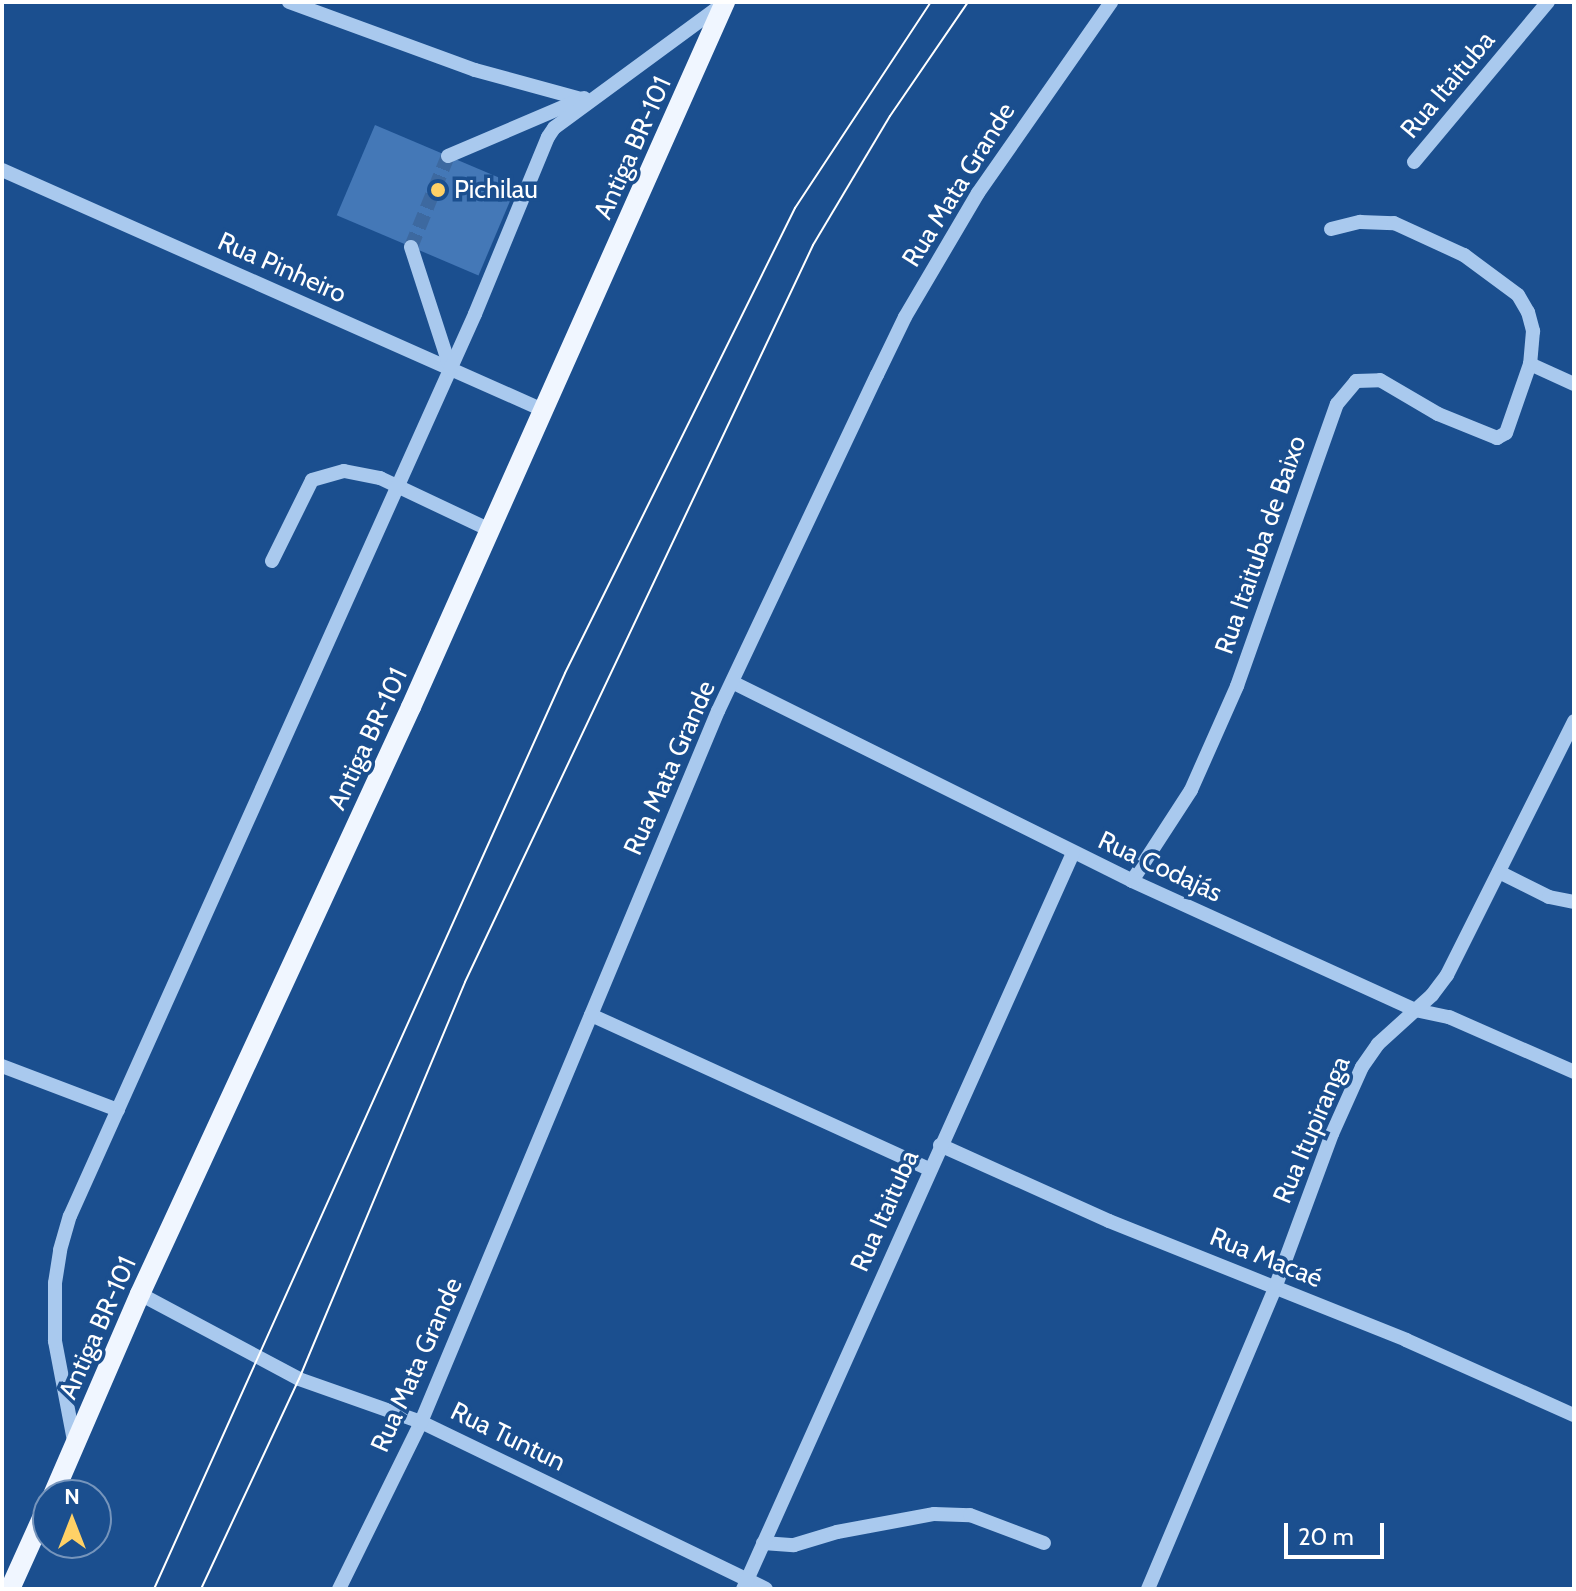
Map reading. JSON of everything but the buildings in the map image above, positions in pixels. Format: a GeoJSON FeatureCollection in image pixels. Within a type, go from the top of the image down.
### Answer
{"type":"FeatureCollection","features":[{"type":"Feature","properties":{"kind":"main road","name":"Antiga BR-101"},"geometry":{"type":"LineString","coordinates":[[60,1479],[140,1294],[490,530],[725,2]]}},
{"type":"Feature","properties":{"kind":"main road"},"geometry":{"type":"LineString","coordinates":[[10,1589],[32,1540]]}},
{"type":"Feature","properties":{"kind":"street"},"geometry":{"type":"LineString","coordinates":[[289,2],[475,70],[581,99]]}},
{"type":"Feature","properties":{"kind":"street"},"geometry":{"type":"LineString","coordinates":[[75,1446],[55,1341],[57,1272],[70,1216],[450,367],[548,137],[554,128],[725,2]]}},
{"type":"Feature","properties":{"kind":"street","name":"Rua Mata Grande"},"geometry":{"type":"LineString","coordinates":[[339,1589],[421,1422],[665,833],[905,317],[978,193],[1111,2]]}},
{"type":"Feature","properties":{"kind":"street","name":"Rua Itaituba"},"geometry":{"type":"LineString","coordinates":[[1414,162],[1548,2]]}},
{"type":"Feature","properties":{"kind":"street"},"geometry":{"type":"LineString","coordinates":[[448,156],[610,88]]}},
{"type":"Feature","properties":{"kind":"street","name":"Rua Pinheiro"},"geometry":{"type":"LineString","coordinates":[[2,170],[543,410]]}},
{"type":"Feature","properties":{"kind":"street"},"geometry":{"type":"LineString","coordinates":[[1331,229],[1360,222],[1394,223],[1464,255],[1518,295],[1528,312],[1533,331],[1530,364],[1574,384]]}},
{"type":"Feature","properties":{"kind":"street"},"geometry":{"type":"LineString","coordinates":[[411,247],[450,367]]}},
{"type":"Feature","properties":{"kind":"street","name":"Rua Itaituba de Baixo"},"geometry":{"type":"LineString","coordinates":[[1132,881],[1191,790],[1213,741],[1254,641],[1326,428],[1349,389],[1356,381],[1380,380],[1438,414],[1492,438],[1506,433],[1530,364]]}},
{"type":"Feature","properties":{"kind":"street"},"geometry":{"type":"LineString","coordinates":[[272,561],[312,480],[344,471],[380,478],[490,530]]}},
{"type":"Feature","properties":{"kind":"street","name":"Rua Codajás"},"geometry":{"type":"LineString","coordinates":[[734,683],[1132,881],[1415,1010],[1449,1017],[1574,1072]]}},
{"type":"Feature","properties":{"kind":"street","name":"Rua Itupiranga"},"geometry":{"type":"LineString","coordinates":[[1148,1589],[1275,1288],[1332,1134],[1362,1067],[1378,1044],[1432,995],[1447,975],[1574,721]]}},
{"type":"Feature","properties":{"kind":"street","name":"Rua Itaituba"},"geometry":{"type":"LineString","coordinates":[[745,1584],[1073,853]]}},
{"type":"Feature","properties":{"kind":"street"},"geometry":{"type":"LineString","coordinates":[[1499,872],[1549,897],[1574,902]]}},
{"type":"Feature","properties":{"kind":"street"},"geometry":{"type":"LineString","coordinates":[[591,1015],[929,1169]]}},
{"type":"Feature","properties":{"kind":"street"},"geometry":{"type":"LineString","coordinates":[[2,1066],[118,1110]]}},
{"type":"Feature","properties":{"kind":"street","name":"Rua Macaé"},"geometry":{"type":"LineString","coordinates":[[940,1145],[1109,1221],[1406,1340],[1574,1415]]}},
{"type":"Feature","properties":{"kind":"street","name":"Rua Tuntun"},"geometry":{"type":"LineString","coordinates":[[140,1294],[299,1379],[421,1422],[745,1584],[766,1589]]}},
{"type":"Feature","properties":{"kind":"street"},"geometry":{"type":"LineString","coordinates":[[763,1543],[794,1545],[837,1532],[934,1514],[970,1515],[1044,1543]]}},
{"type":"Feature","properties":{"kind":"tunnel"},"geometry":{"type":"LineString","coordinates":[[411,247],[448,156]]}},
{"type":"Feature","properties":{"kind":"tram line"},"geometry":{"type":"LineString","coordinates":[[154,1589],[565,673],[795,208],[931,2]]}},
{"type":"Feature","properties":{"kind":"tram line"},"geometry":{"type":"LineString","coordinates":[[201,1589],[299,1379],[465,982],[813,245],[890,116],[968,2]]}},
{"type":"Feature","properties":{"kind":"place","name":"Pichilau"},"geometry":{"type":"Point","coordinates":[438,190]}}]}
